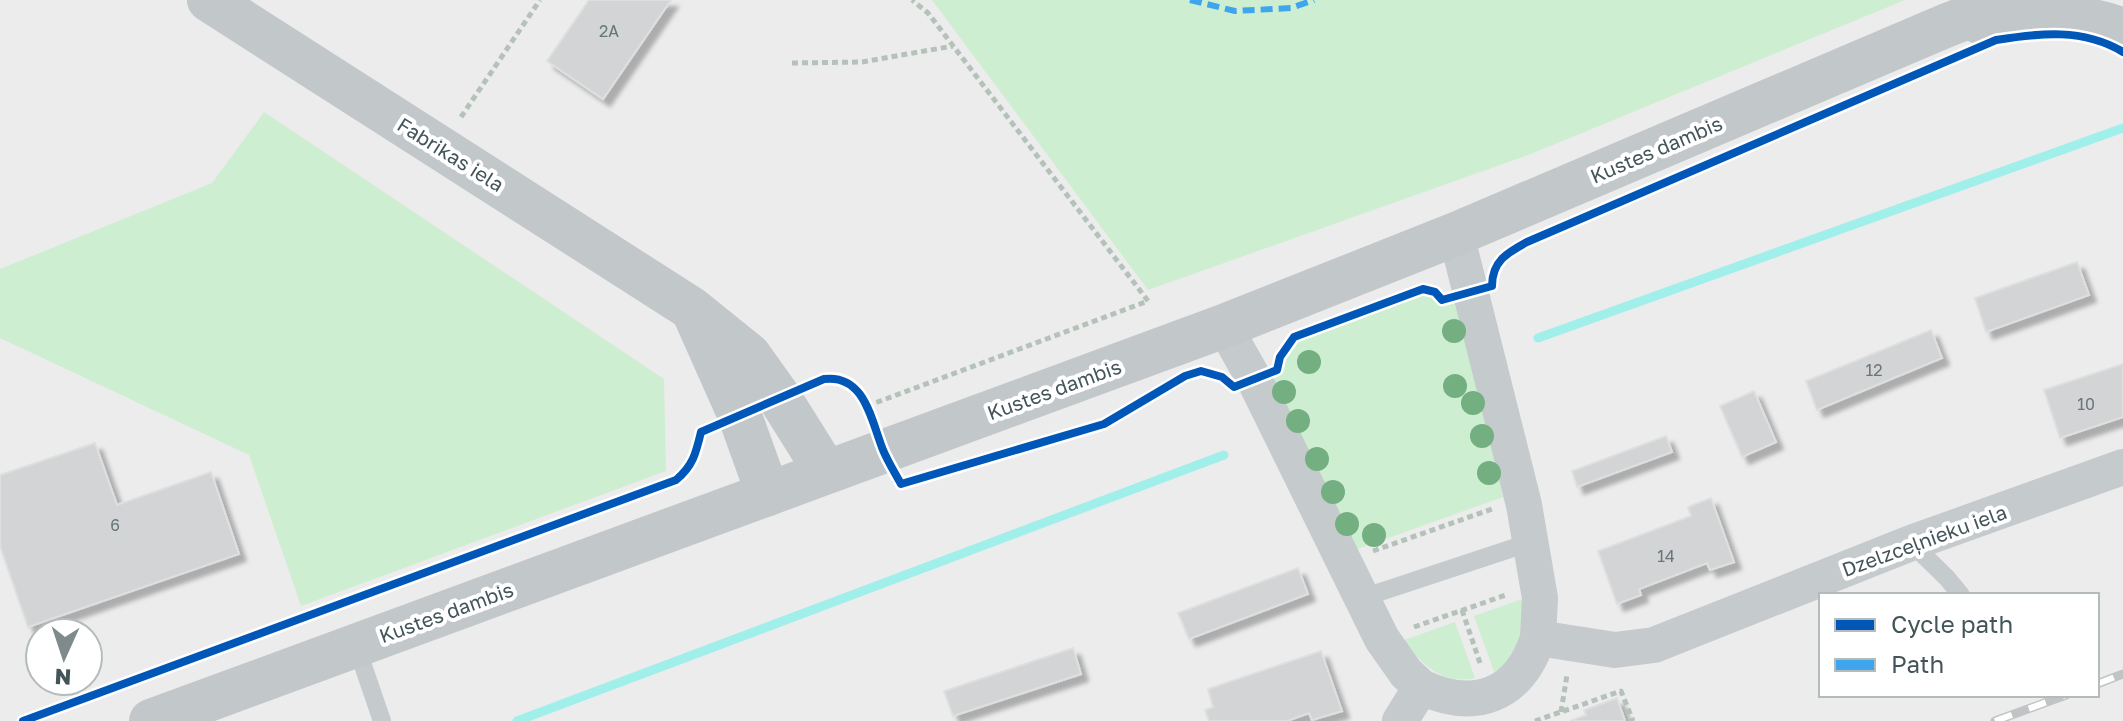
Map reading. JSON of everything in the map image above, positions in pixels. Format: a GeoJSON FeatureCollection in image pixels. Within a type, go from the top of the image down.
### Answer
{"type":"FeatureCollection","features":[{"type":"Feature","properties":{"kind":"main road","name":"Fabrikas iela"},"geometry":{"type":"LineString","coordinates":[[209,0],[692,309],[749,355],[826,472]]}},
{"type":"Feature","properties":{"kind":"main road","name":"Kustes dambis"},"geometry":{"type":"LineString","coordinates":[[151,721],[1224,326],[1456,234],[1961,13],[2011,0]]}},
{"type":"Feature","properties":{"kind":"main road"},"geometry":{"type":"LineString","coordinates":[[1961,13],[2101,21],[2123,30]]}},
{"type":"Feature","properties":{"kind":"main road"},"geometry":{"type":"LineString","coordinates":[[692,309],[740,416],[768,494]]}},
{"type":"Feature","properties":{"kind":"street"},"geometry":{"type":"LineString","coordinates":[[1224,326],[1254,379],[1382,639],[1406,673],[1421,687],[1444,697],[1467,700],[1495,693],[1517,676],[1531,658],[1541,620],[1538,583],[1523,498],[1456,234]]}},
{"type":"Feature","properties":{"kind":"street","name":"Dzelzceļnieku iela"},"geometry":{"type":"LineString","coordinates":[[1538,638],[1615,650],[1654,645],[1911,543],[2123,467]]}},
{"type":"Feature","properties":{"kind":"street"},"geometry":{"type":"LineString","coordinates":[[1400,721],[1421,687]]}},
{"type":"Feature","properties":{"kind":"lane"},"geometry":{"type":"LineString","coordinates":[[1362,598],[1531,542]]}},
{"type":"Feature","properties":{"kind":"lane"},"geometry":{"type":"LineString","coordinates":[[1911,543],[1959,593]]}},
{"type":"Feature","properties":{"kind":"lane"},"geometry":{"type":"LineString","coordinates":[[356,645],[382,721]]}},
{"type":"Feature","properties":{"kind":"path"},"geometry":{"type":"LineString","coordinates":[[460,118],[540,0]]}},
{"type":"Feature","properties":{"kind":"path"},"geometry":{"type":"LineString","coordinates":[[884,452],[865,402],[1148,301],[928,13],[912,0]]}},
{"type":"Feature","properties":{"kind":"path"},"geometry":{"type":"LineString","coordinates":[[792,63],[862,62],[953,46]]}},
{"type":"Feature","properties":{"kind":"path"},"geometry":{"type":"LineString","coordinates":[[1343,561],[1523,498]]}},
{"type":"Feature","properties":{"kind":"path"},"geometry":{"type":"LineString","coordinates":[[1382,639],[1538,583]]}},
{"type":"Feature","properties":{"kind":"path"},"geometry":{"type":"LineString","coordinates":[[1535,721],[1621,691],[1633,721]]}},
{"type":"Feature","properties":{"kind":"green space"},"geometry":{"type":"Polygon","coordinates":[[[932,0],[1905,0],[1531,154],[1148,290],[932,0]]]}},
{"type":"Feature","properties":{"kind":"green space"},"geometry":{"type":"Polygon","coordinates":[[[264,112],[664,379],[666,471],[301,606],[249,455],[0,338],[0,269],[212,183],[264,112]]]}},
{"type":"Feature","properties":{"kind":"green space"},"geometry":{"type":"Polygon","coordinates":[[[1420,296],[1434,298],[1439,304],[1456,300],[1503,497],[1355,550],[1271,378],[1283,371],[1285,355],[1296,343],[1420,296]]]}},
{"type":"Feature","properties":{"kind":"green space"},"geometry":{"type":"Polygon","coordinates":[[[1525,598],[1526,631],[1503,667],[1494,672],[1474,616],[1525,598]]]}},
{"type":"Feature","properties":{"kind":"green space"},"geometry":{"type":"Polygon","coordinates":[[[1455,622],[1475,678],[1443,676],[1426,665],[1404,640],[1455,622]]]}},
{"type":"Feature","properties":{"kind":"building"},"geometry":{"type":"Polygon","coordinates":[[[589,0],[671,0],[603,99],[547,61],[589,0]]]}},
{"type":"Feature","properties":{"kind":"building"},"geometry":{"type":"Polygon","coordinates":[[[2077,262],[2089,295],[1986,332],[1975,298],[2077,262]]]}},
{"type":"Feature","properties":{"kind":"building"},"geometry":{"type":"Polygon","coordinates":[[[1931,330],[1942,358],[1817,410],[1806,381],[1931,330]]]}},
{"type":"Feature","properties":{"kind":"building"},"geometry":{"type":"Polygon","coordinates":[[[2123,364],[2123,417],[2060,438],[2044,390],[2123,364]]]}},
{"type":"Feature","properties":{"kind":"building"},"geometry":{"type":"Polygon","coordinates":[[[1754,391],[1776,442],[1742,457],[1720,406],[1754,391]]]}},
{"type":"Feature","properties":{"kind":"building"},"geometry":{"type":"Polygon","coordinates":[[[1666,436],[1672,452],[1577,487],[1572,471],[1666,436]]]}},
{"type":"Feature","properties":{"kind":"building"},"geometry":{"type":"Polygon","coordinates":[[[95,443],[117,505],[211,472],[239,554],[57,617],[25,617],[0,546],[0,475],[95,443]]]}},
{"type":"Feature","properties":{"kind":"building"},"geometry":{"type":"Polygon","coordinates":[[[1711,498],[1734,562],[1710,570],[1707,563],[1639,589],[1641,595],[1617,604],[1598,551],[1691,516],[1688,507],[1711,498]]]}},
{"type":"Feature","properties":{"kind":"building"},"geometry":{"type":"Polygon","coordinates":[[[1298,568],[1308,594],[1189,639],[1178,613],[1298,568]]]}},
{"type":"Feature","properties":{"kind":"building"},"geometry":{"type":"Polygon","coordinates":[[[1073,648],[1081,674],[953,716],[944,691],[1073,648]]]}},
{"type":"Feature","properties":{"kind":"building"},"geometry":{"type":"Polygon","coordinates":[[[1321,651],[1342,711],[1312,720],[1309,713],[1287,721],[1209,721],[1205,710],[1213,707],[1208,689],[1321,651]]]}},
{"type":"Feature","properties":{"kind":"building"},"geometry":{"type":"Polygon","coordinates":[[[1617,698],[1625,721],[1570,721],[1586,715],[1584,710],[1617,698]]]}},
{"type":"Feature","properties":{"kind":"waterway"},"geometry":{"type":"LineString","coordinates":[[1538,338],[2123,128]]}},
{"type":"Feature","properties":{"kind":"waterway"},"geometry":{"type":"LineString","coordinates":[[517,721],[1224,455]]}},
{"type":"Feature","properties":{"kind":"railway"},"geometry":{"type":"LineString","coordinates":[[2099,683],[2123,674]]}},
{"type":"Feature","properties":{"kind":"railway"},"geometry":{"type":"LineString","coordinates":[[1995,721],[2061,697]]}},
{"type":"Feature","properties":{"kind":"marked path"},"geometry":{"type":"LineString","coordinates":[[1190,0],[1235,11],[1291,8],[1314,0]]}},
{"type":"Feature","properties":{"kind":"cycle path"},"geometry":{"type":"LineString","coordinates":[[23,721],[676,480],[693,459],[701,432],[824,379],[838,379],[858,391],[901,484],[1104,424],[1185,376],[1201,371],[1222,377],[1234,387],[1277,370],[1280,357],[1294,337],[1423,289],[1435,292],[1442,300],[1492,286],[1498,264],[1507,254],[1527,242],[1996,40],[2061,34],[2092,39],[2123,52]]}}]}
